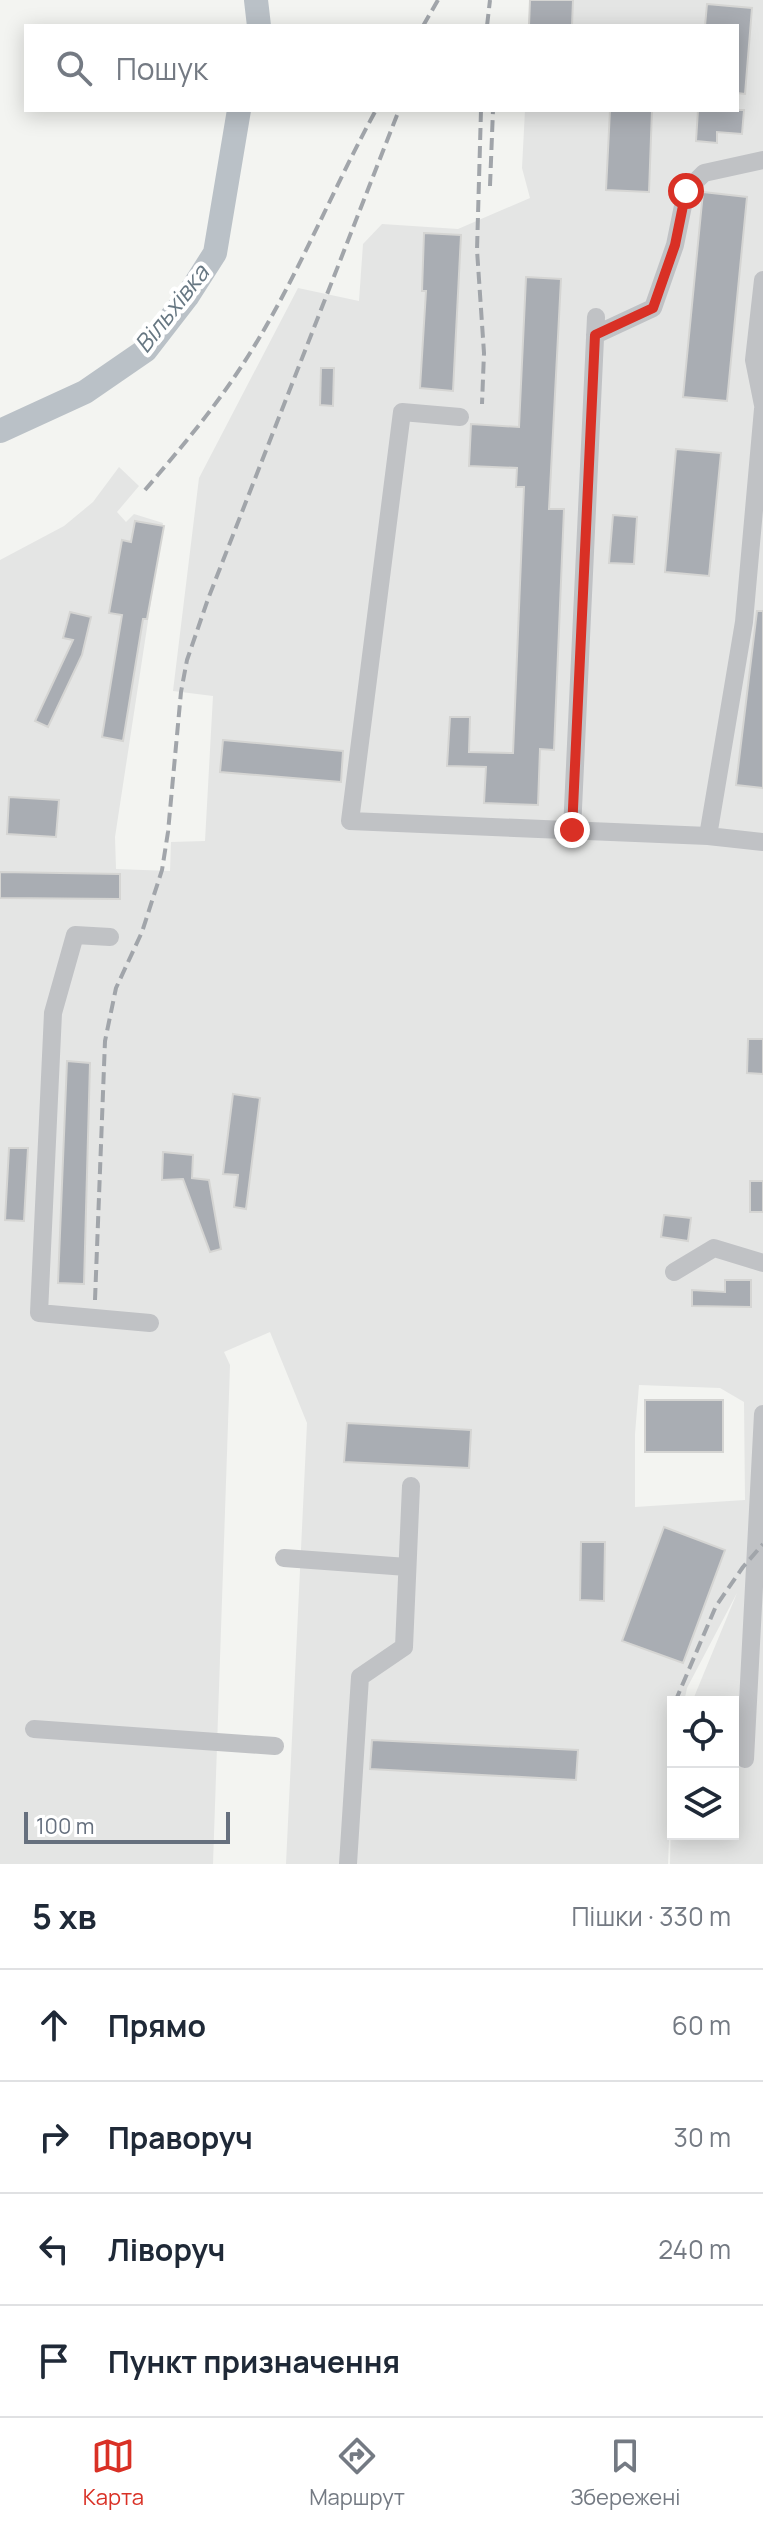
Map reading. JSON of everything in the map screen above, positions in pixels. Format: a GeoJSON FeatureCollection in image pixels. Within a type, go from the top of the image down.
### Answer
{"type":"FeatureCollection","features":[{"type":"Feature","properties":{"kind":"lane"},"geometry":{"type":"LineString","coordinates":[[572,830],[595,326],[653,308],[675,245],[686,191],[704,173],[763,160]]}},
{"type":"Feature","properties":{"kind":"lane"},"geometry":{"type":"LineString","coordinates":[[708,836],[744,622],[763,407],[754,360],[763,280]]}},
{"type":"Feature","properties":{"kind":"lane"},"geometry":{"type":"LineString","coordinates":[[460,417],[402,412],[350,821],[708,836],[763,842]]}},
{"type":"Feature","properties":{"kind":"lane"},"geometry":{"type":"LineString","coordinates":[[110,937],[75,935],[53,1013],[39,1313],[150,1323]]}},
{"type":"Feature","properties":{"kind":"lane"},"geometry":{"type":"LineString","coordinates":[[674,1272],[714,1248],[763,1263]]}},
{"type":"Feature","properties":{"kind":"lane"},"geometry":{"type":"LineString","coordinates":[[747,1759],[763,1414]]}},
{"type":"Feature","properties":{"kind":"lane"},"geometry":{"type":"LineString","coordinates":[[348,1864],[360,1677],[404,1647],[411,1486]]}},
{"type":"Feature","properties":{"kind":"lane"},"geometry":{"type":"LineString","coordinates":[[284,1558],[407,1567]]}},
{"type":"Feature","properties":{"kind":"lane"},"geometry":{"type":"LineString","coordinates":[[34,1729],[275,1746]]}},
{"type":"Feature","properties":{"kind":"shaded area"},"geometry":{"type":"Polygon","coordinates":[[[530,0],[763,0],[763,1864],[670,1864],[670,1840],[739,1840],[739,1696],[694,1696],[737,1593],[685,1696],[667,1696],[668,1864],[286,1864],[307,1423],[270,1332],[224,1352],[230,1365],[213,1864],[0,1864],[0,560],[64,526],[93,502],[119,467],[139,486],[117,512],[126,522],[134,514],[163,523],[115,837],[116,869],[170,871],[171,842],[205,841],[213,696],[173,691],[199,478],[298,288],[359,301],[363,244],[382,224],[458,229],[530,198],[522,168],[525,112],[739,112],[739,24],[528,24],[530,0]],[[639,1385],[635,1507],[745,1500],[744,1402],[720,1388],[639,1385]]]}},
{"type":"Feature","properties":{"kind":"building"},"geometry":{"type":"Polygon","coordinates":[[[530,0],[573,0],[572,24],[529,24],[530,0]]]}},
{"type":"Feature","properties":{"kind":"building"},"geometry":{"type":"Polygon","coordinates":[[[707,4],[752,8],[745,94],[739,93],[739,24],[705,24],[707,4]]]}},
{"type":"Feature","properties":{"kind":"building"},"geometry":{"type":"Polygon","coordinates":[[[744,110],[742,134],[717,132],[717,143],[696,141],[698,112],[744,110]]]}},
{"type":"Feature","properties":{"kind":"building"},"geometry":{"type":"Polygon","coordinates":[[[610,112],[652,112],[649,192],[606,190],[610,112]]]}},
{"type":"Feature","properties":{"kind":"building"},"geometry":{"type":"Polygon","coordinates":[[[703,192],[747,197],[727,401],[683,397],[703,192]]]}},
{"type":"Feature","properties":{"kind":"building"},"geometry":{"type":"Polygon","coordinates":[[[424,233],[461,235],[453,391],[420,388],[426,291],[422,291],[424,233]]]}},
{"type":"Feature","properties":{"kind":"building"},"geometry":{"type":"Polygon","coordinates":[[[526,277],[561,279],[549,509],[564,509],[554,750],[540,749],[538,805],[484,803],[486,767],[447,766],[450,717],[470,717],[469,752],[513,753],[524,487],[516,487],[517,468],[469,466],[471,424],[519,427],[526,277]]]}},
{"type":"Feature","properties":{"kind":"building"},"geometry":{"type":"Polygon","coordinates":[[[321,368],[334,368],[333,406],[320,405],[321,368]]]}},
{"type":"Feature","properties":{"kind":"building"},"geometry":{"type":"Polygon","coordinates":[[[676,449],[721,453],[709,576],[665,572],[676,449]]]}},
{"type":"Feature","properties":{"kind":"building"},"geometry":{"type":"Polygon","coordinates":[[[613,515],[637,517],[634,564],[609,563],[613,515]]]}},
{"type":"Feature","properties":{"kind":"building"},"geometry":{"type":"Polygon","coordinates":[[[135,521],[164,526],[147,619],[143,619],[123,741],[102,737],[122,615],[109,613],[122,540],[131,542],[135,521]]]}},
{"type":"Feature","properties":{"kind":"building"},"geometry":{"type":"Polygon","coordinates":[[[757,611],[763,611],[763,788],[736,785],[757,611]]]}},
{"type":"Feature","properties":{"kind":"building"},"geometry":{"type":"Polygon","coordinates":[[[70,612],[91,617],[82,655],[48,727],[35,721],[73,640],[63,638],[70,612]]]}},
{"type":"Feature","properties":{"kind":"building"},"geometry":{"type":"Polygon","coordinates":[[[223,740],[343,751],[341,782],[220,772],[223,740]]]}},
{"type":"Feature","properties":{"kind":"building"},"geometry":{"type":"Polygon","coordinates":[[[9,797],[59,800],[56,837],[7,834],[9,797]]]}},
{"type":"Feature","properties":{"kind":"building"},"geometry":{"type":"Polygon","coordinates":[[[0,872],[120,874],[120,899],[0,898],[0,872]]]}},
{"type":"Feature","properties":{"kind":"building"},"geometry":{"type":"Polygon","coordinates":[[[748,1039],[763,1039],[763,1074],[747,1073],[748,1039]]]}},
{"type":"Feature","properties":{"kind":"building"},"geometry":{"type":"Polygon","coordinates":[[[67,1061],[90,1063],[84,1284],[58,1283],[67,1061]]]}},
{"type":"Feature","properties":{"kind":"building"},"geometry":{"type":"Polygon","coordinates":[[[233,1094],[260,1098],[246,1209],[234,1207],[238,1175],[223,1174],[233,1094]]]}},
{"type":"Feature","properties":{"kind":"building"},"geometry":{"type":"Polygon","coordinates":[[[9,1148],[28,1148],[24,1221],[5,1220],[9,1148]]]}},
{"type":"Feature","properties":{"kind":"building"},"geometry":{"type":"Polygon","coordinates":[[[163,1152],[193,1155],[192,1178],[209,1180],[221,1249],[210,1252],[183,1179],[162,1180],[163,1152]]]}},
{"type":"Feature","properties":{"kind":"building"},"geometry":{"type":"Polygon","coordinates":[[[750,1181],[763,1181],[763,1212],[750,1212],[750,1181]]]}},
{"type":"Feature","properties":{"kind":"building"},"geometry":{"type":"Polygon","coordinates":[[[664,1215],[691,1218],[688,1241],[661,1237],[664,1215]]]}},
{"type":"Feature","properties":{"kind":"building"},"geometry":{"type":"Polygon","coordinates":[[[725,1280],[751,1280],[751,1307],[692,1306],[692,1290],[725,1292],[725,1280]]]}},
{"type":"Feature","properties":{"kind":"building"},"geometry":{"type":"Polygon","coordinates":[[[645,1400],[723,1400],[723,1452],[645,1452],[645,1400]]]}},
{"type":"Feature","properties":{"kind":"building"},"geometry":{"type":"Polygon","coordinates":[[[347,1423],[471,1430],[469,1468],[344,1462],[347,1423]]]}},
{"type":"Feature","properties":{"kind":"building"},"geometry":{"type":"Polygon","coordinates":[[[664,1527],[725,1550],[683,1663],[622,1641],[664,1527]]]}},
{"type":"Feature","properties":{"kind":"building"},"geometry":{"type":"Polygon","coordinates":[[[581,1542],[605,1542],[604,1601],[580,1600],[581,1542]]]}},
{"type":"Feature","properties":{"kind":"building"},"geometry":{"type":"Polygon","coordinates":[[[372,1740],[578,1750],[576,1780],[370,1769],[372,1740]]]}},
{"type":"Feature","properties":{"kind":"waterway","name":"Вільхівка"},"geometry":{"type":"LineString","coordinates":[[256,0],[259,24]]}},
{"type":"Feature","properties":{"kind":"waterway","name":"Вільхівка"},"geometry":{"type":"LineString","coordinates":[[0,431],[85,392],[146,350],[187,297],[215,253],[239,112]]}},
{"type":"Feature","properties":{"kind":"railway"},"geometry":{"type":"LineString","coordinates":[[424,24],[438,0]]}},
{"type":"Feature","properties":{"kind":"railway"},"geometry":{"type":"LineString","coordinates":[[487,24],[490,0]]}},
{"type":"Feature","properties":{"kind":"railway"},"geometry":{"type":"LineString","coordinates":[[145,490],[220,397],[262,334],[375,112]]}},
{"type":"Feature","properties":{"kind":"railway"},"geometry":{"type":"LineString","coordinates":[[95,1300],[105,1041],[116,988],[142,932],[162,870],[187,660],[398,112]]}},
{"type":"Feature","properties":{"kind":"railway"},"geometry":{"type":"LineString","coordinates":[[481,112],[477,250],[484,353],[482,404]]}},
{"type":"Feature","properties":{"kind":"railway"},"geometry":{"type":"LineString","coordinates":[[490,186],[493,112]]}},
{"type":"Feature","properties":{"kind":"railway"},"geometry":{"type":"LineString","coordinates":[[678,1696],[716,1606],[763,1544]]}},
{"type":"Feature","properties":{"kind":"route"},"geometry":{"type":"LineString","coordinates":[[572,830],[595,335],[653,308],[675,245],[686,191]]}}]}
